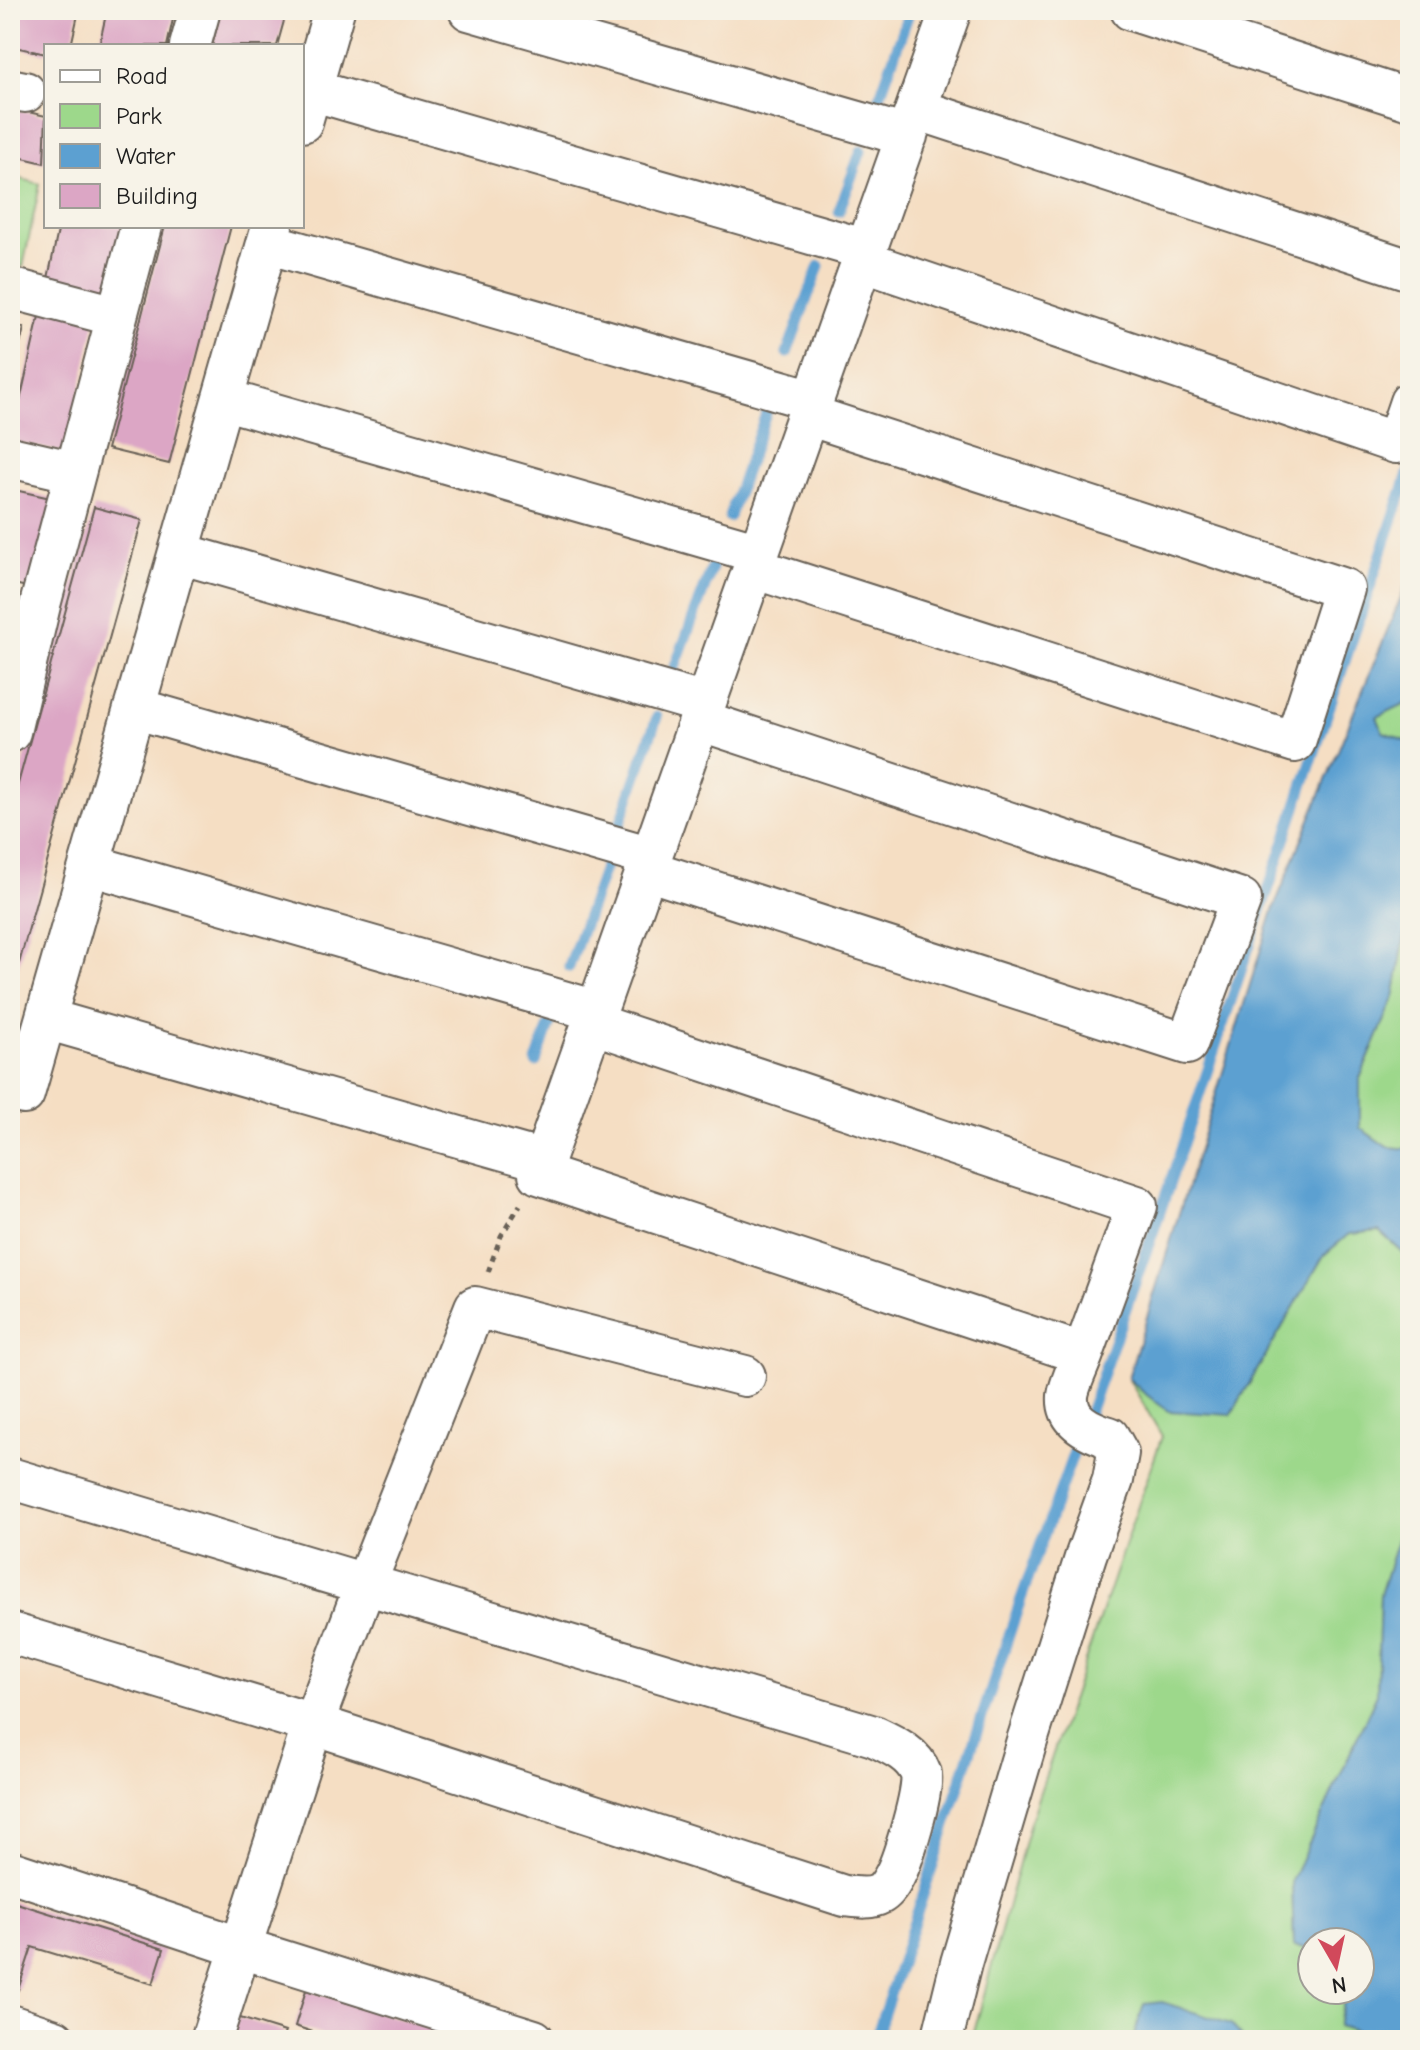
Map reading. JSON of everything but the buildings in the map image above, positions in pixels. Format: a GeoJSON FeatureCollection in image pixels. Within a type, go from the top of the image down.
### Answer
{"type":"FeatureCollection","features":[{"type":"Feature","properties":{"kind":"street"},"geometry":{"type":"LineString","coordinates":[[191,44],[200,10]]}},
{"type":"Feature","properties":{"kind":"street"},"geometry":{"type":"LineString","coordinates":[[334,10],[306,106],[864,255],[1396,443],[1410,402]]}},
{"type":"Feature","properties":{"kind":"street"},"geometry":{"type":"LineString","coordinates":[[469,10],[911,122],[1410,270]]}},
{"type":"Feature","properties":{"kind":"street"},"geometry":{"type":"LineString","coordinates":[[541,1167],[951,10]]}},
{"type":"Feature","properties":{"kind":"street"},"geometry":{"type":"LineString","coordinates":[[1131,10],[1410,100]]}},
{"type":"Feature","properties":{"kind":"street"},"geometry":{"type":"LineString","coordinates":[[10,732],[25,597],[75,472],[140,228]]}},
{"type":"Feature","properties":{"kind":"street"},"geometry":{"type":"LineString","coordinates":[[24,1094],[270,234],[810,407],[1344,589],[1295,742],[756,560],[223,399]]}},
{"type":"Feature","properties":{"kind":"street"},"geometry":{"type":"LineString","coordinates":[[10,288],[116,316]]}},
{"type":"Feature","properties":{"kind":"street"},"geometry":{"type":"LineString","coordinates":[[10,457],[75,472]]}},
{"type":"Feature","properties":{"kind":"street"},"geometry":{"type":"LineString","coordinates":[[134,708],[649,864],[1187,1044],[1241,899],[702,712],[179,553]]}},
{"type":"Feature","properties":{"kind":"street"},"geometry":{"type":"LineString","coordinates":[[90,865],[594,1017],[1137,1206],[1068,1396],[1072,1416],[1089,1431],[1109,1437],[1118,1453],[1113,1480],[1026,1744],[961,1963],[942,2040]]}},
{"type":"Feature","properties":{"kind":"street"},"geometry":{"type":"LineString","coordinates":[[46,1019],[541,1167],[1083,1354]]}},
{"type":"Feature","properties":{"kind":"street"},"geometry":{"type":"LineString","coordinates":[[211,2040],[313,1724],[475,1307],[745,1376]]}},
{"type":"Feature","properties":{"kind":"street"},"geometry":{"type":"LineString","coordinates":[[10,1478],[859,1731],[899,1748],[916,1764],[922,1777],[911,1830],[895,1875],[882,1893],[867,1898],[844,1896],[313,1724],[10,1633]]}},
{"type":"Feature","properties":{"kind":"street"},"geometry":{"type":"LineString","coordinates":[[10,1871],[534,2040]]}},
{"type":"Feature","properties":{"kind":"street"},"geometry":{"type":"LineString","coordinates":[[10,2025],[55,2040]]}},
{"type":"Feature","properties":{"kind":"path"},"geometry":{"type":"LineString","coordinates":[[475,1307],[501,1236],[541,1167]]}},
{"type":"Feature","properties":{"kind":"green space"},"geometry":{"type":"Polygon","coordinates":[[[10,176],[40,184],[23,267],[10,264],[10,176]]]}},
{"type":"Feature","properties":{"kind":"green space"},"geometry":{"type":"Polygon","coordinates":[[[1406,702],[1410,703],[1410,742],[1383,732],[1377,717],[1406,702]]]}},
{"type":"Feature","properties":{"kind":"green space"},"geometry":{"type":"Polygon","coordinates":[[[1410,906],[1410,1149],[1387,1147],[1360,1128],[1360,1078],[1394,998],[1410,906]]]}},
{"type":"Feature","properties":{"kind":"green space"},"geometry":{"type":"Polygon","coordinates":[[[1379,1231],[1401,1251],[1410,1265],[1410,1514],[1400,1531],[1380,1595],[1377,1694],[1292,1882],[1296,2006],[1343,2006],[1338,2026],[1388,2040],[1241,2040],[1242,2037],[1144,2005],[1133,2040],[972,2040],[1031,1818],[1162,1436],[1128,1378],[1143,1392],[1231,1415],[1324,1255],[1349,1234],[1379,1231]]]}},
{"type":"Feature","properties":{"kind":"water"},"geometry":{"type":"Polygon","coordinates":[[[1410,575],[1410,703],[1377,717],[1383,732],[1410,742],[1410,906],[1394,998],[1360,1078],[1360,1128],[1387,1147],[1410,1149],[1410,1265],[1401,1251],[1379,1231],[1349,1234],[1324,1255],[1231,1415],[1168,1411],[1128,1378],[1274,907],[1410,575]]]}},
{"type":"Feature","properties":{"kind":"water"},"geometry":{"type":"Polygon","coordinates":[[[1410,1514],[1410,2040],[1388,2040],[1338,2026],[1343,2006],[1376,2006],[1376,1926],[1296,1926],[1294,1946],[1292,1881],[1377,1694],[1380,1595],[1400,1531],[1410,1514]]]}},
{"type":"Feature","properties":{"kind":"water"},"geometry":{"type":"Polygon","coordinates":[[[1162,2002],[1231,2024],[1242,2037],[1241,2040],[1133,2040],[1144,2004],[1162,2002]]]}},
{"type":"Feature","properties":{"kind":"waterway"},"geometry":{"type":"LineString","coordinates":[[880,96],[909,13]]}},
{"type":"Feature","properties":{"kind":"waterway"},"geometry":{"type":"LineString","coordinates":[[839,211],[861,151]]}},
{"type":"Feature","properties":{"kind":"waterway"},"geometry":{"type":"LineString","coordinates":[[787,353],[819,266]]}},
{"type":"Feature","properties":{"kind":"waterway"},"geometry":{"type":"LineString","coordinates":[[729,517],[768,408]]}},
{"type":"Feature","properties":{"kind":"waterway"},"geometry":{"type":"LineString","coordinates":[[1087,1418],[1155,1227],[1410,468]]}},
{"type":"Feature","properties":{"kind":"waterway"},"geometry":{"type":"LineString","coordinates":[[673,672],[713,565]]}},
{"type":"Feature","properties":{"kind":"waterway"},"geometry":{"type":"LineString","coordinates":[[619,827],[657,717]]}},
{"type":"Feature","properties":{"kind":"waterway"},"geometry":{"type":"LineString","coordinates":[[569,967],[605,866]]}},
{"type":"Feature","properties":{"kind":"waterway"},"geometry":{"type":"LineString","coordinates":[[536,1062],[550,1023]]}},
{"type":"Feature","properties":{"kind":"waterway"},"geometry":{"type":"LineString","coordinates":[[875,2040],[1021,1599],[1080,1435]]}}]}
